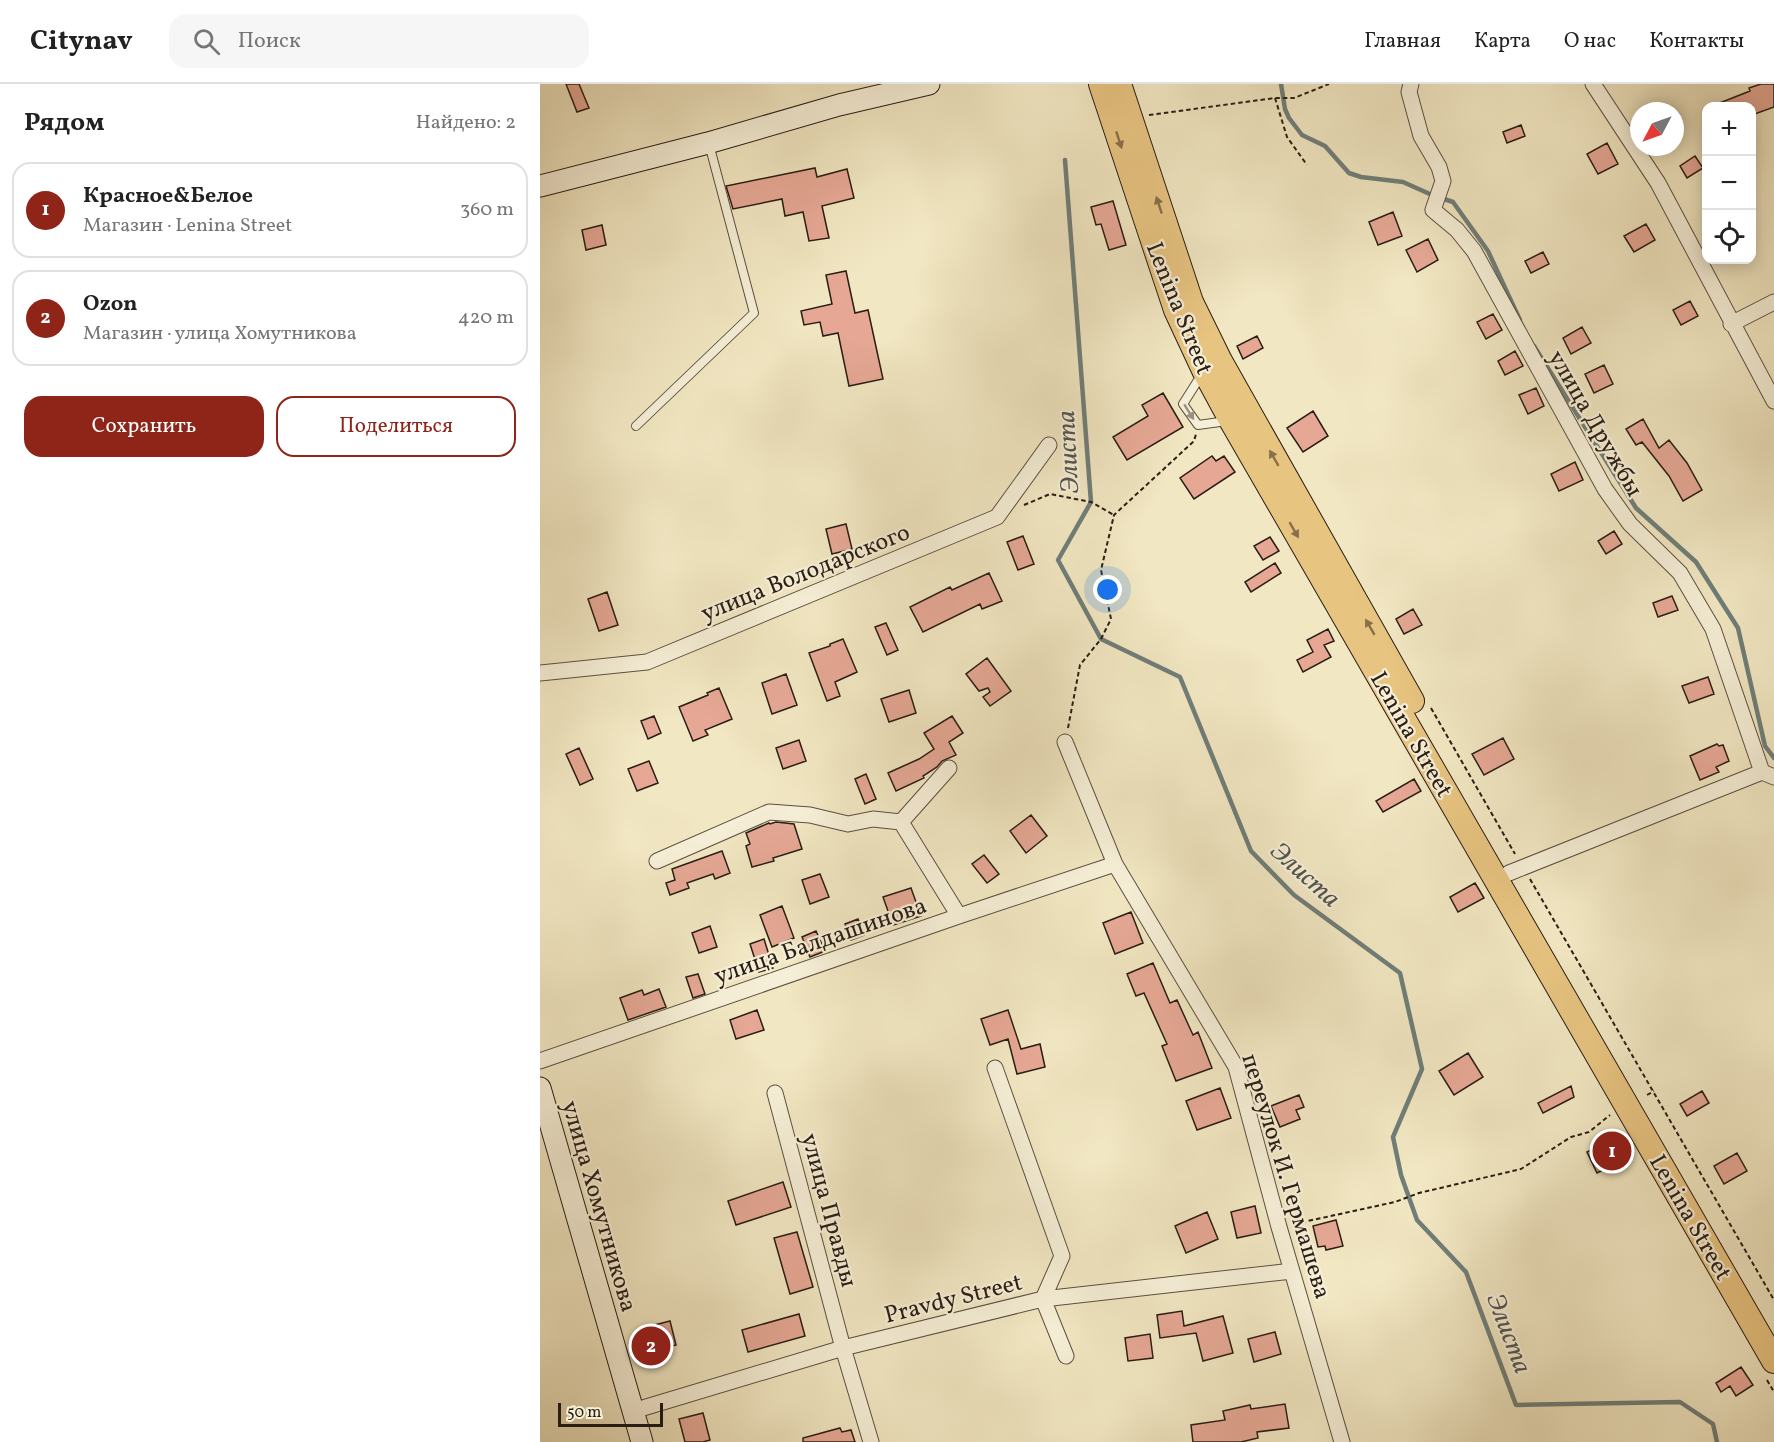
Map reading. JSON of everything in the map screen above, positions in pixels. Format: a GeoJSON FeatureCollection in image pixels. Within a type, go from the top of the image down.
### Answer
{"type":"FeatureCollection","features":[{"type":"Feature","properties":{"kind":"main road","name":"Lenina Street"},"geometry":{"type":"LineString","coordinates":[[1101,84],[1176,310],[1204,370],[1774,1361]]}},
{"type":"Feature","properties":{"kind":"main road","name":"Lenina Street"},"geometry":{"type":"LineString","coordinates":[[1119,84],[1191,302],[1220,361],[1509,873],[1774,1329]]}},
{"type":"Feature","properties":{"kind":"street"},"geometry":{"type":"LineString","coordinates":[[839,105],[859,84]]}},
{"type":"Feature","properties":{"kind":"street"},"geometry":{"type":"LineString","coordinates":[[540,186],[708,143],[839,105],[929,84]]}},
{"type":"Feature","properties":{"kind":"street","name":"улица Дружбы"},"geometry":{"type":"LineString","coordinates":[[1411,84],[1409,92],[1421,136],[1439,167],[1443,182],[1433,210],[1457,230],[1474,251],[1605,489],[1630,524],[1680,573],[1713,629],[1768,775]]}},
{"type":"Feature","properties":{"kind":"street"},"geometry":{"type":"LineString","coordinates":[[1593,84],[1658,183],[1774,401]]}},
{"type":"Feature","properties":{"kind":"street"},"geometry":{"type":"LineString","coordinates":[[1731,324],[1774,302]]}},
{"type":"Feature","properties":{"kind":"street"},"geometry":{"type":"LineString","coordinates":[[997,518],[1050,445]]}},
{"type":"Feature","properties":{"kind":"street","name":"улица Володарского"},"geometry":{"type":"LineString","coordinates":[[540,673],[647,662],[997,518]]}},
{"type":"Feature","properties":{"kind":"street","name":"переулок И. Гермашева"},"geometry":{"type":"LineString","coordinates":[[1065,742],[1115,864],[1236,1067],[1279,1227],[1342,1442]]}},
{"type":"Feature","properties":{"kind":"street"},"geometry":{"type":"LineString","coordinates":[[901,822],[949,768]]}},
{"type":"Feature","properties":{"kind":"street"},"geometry":{"type":"LineString","coordinates":[[1509,873],[1768,775]]}},
{"type":"Feature","properties":{"kind":"street"},"geometry":{"type":"LineString","coordinates":[[657,861],[769,812],[810,815],[848,824],[873,819],[901,822]]}},
{"type":"Feature","properties":{"kind":"street"},"geometry":{"type":"LineString","coordinates":[[901,822],[959,916]]}},
{"type":"Feature","properties":{"kind":"street","name":"улица Балдашинова"},"geometry":{"type":"LineString","coordinates":[[540,1061],[1115,864]]}},
{"type":"Feature","properties":{"kind":"street"},"geometry":{"type":"LineString","coordinates":[[995,1068],[1062,1257],[1043,1299],[1066,1356]]}},
{"type":"Feature","properties":{"kind":"street","name":"улица Хомутникова"},"geometry":{"type":"LineString","coordinates":[[540,1088],[642,1442]]}},
{"type":"Feature","properties":{"kind":"street","name":"улица Правды"},"geometry":{"type":"LineString","coordinates":[[775,1093],[843,1348],[871,1442]]}},
{"type":"Feature","properties":{"kind":"street","name":"Pravdy Street"},"geometry":{"type":"LineString","coordinates":[[633,1412],[843,1348],[1043,1299],[1292,1271]]}},
{"type":"Feature","properties":{"kind":"lane"},"geometry":{"type":"LineString","coordinates":[[636,426],[754,313],[708,143]]}},
{"type":"Feature","properties":{"kind":"lane"},"geometry":{"type":"LineString","coordinates":[[1204,370],[1184,404],[1198,425],[1231,420]]}},
{"type":"Feature","properties":{"kind":"path"},"geometry":{"type":"LineString","coordinates":[[1149,115],[1275,98],[1294,98],[1329,84]]}},
{"type":"Feature","properties":{"kind":"path"},"geometry":{"type":"LineString","coordinates":[[1275,98],[1287,137],[1307,165]]}},
{"type":"Feature","properties":{"kind":"path"},"geometry":{"type":"LineString","coordinates":[[1065,742],[1080,665],[1101,639],[1112,619],[1101,570],[1114,515],[1194,441],[1198,425]]}},
{"type":"Feature","properties":{"kind":"path"},"geometry":{"type":"LineString","coordinates":[[997,518],[1050,494],[1091,502],[1114,515]]}},
{"type":"Feature","properties":{"kind":"path"},"geometry":{"type":"LineString","coordinates":[[1647,1095],[1654,1091]]}},
{"type":"Feature","properties":{"kind":"path"},"geometry":{"type":"LineString","coordinates":[[1279,1227],[1400,1201],[1418,1194],[1521,1169],[1570,1137],[1590,1132],[1610,1116]]}},
{"type":"Feature","properties":{"kind":"building"},"geometry":{"type":"Polygon","coordinates":[[[566,84],[579,84],[589,108],[577,112],[566,84]]]}},
{"type":"Feature","properties":{"kind":"building"},"geometry":{"type":"Polygon","coordinates":[[[1761,84],[1774,84],[1774,107],[1756,114],[1756,102],[1722,102],[1750,91],[1749,88],[1761,84]]]}},
{"type":"Feature","properties":{"kind":"building"},"geometry":{"type":"Polygon","coordinates":[[[1521,125],[1525,136],[1507,143],[1503,132],[1521,125]]]}},
{"type":"Feature","properties":{"kind":"building"},"geometry":{"type":"Polygon","coordinates":[[[1607,143],[1618,164],[1598,174],[1587,154],[1607,143]]]}},
{"type":"Feature","properties":{"kind":"building"},"geometry":{"type":"Polygon","coordinates":[[[1695,156],[1702,169],[1687,178],[1680,166],[1695,156]]]}},
{"type":"Feature","properties":{"kind":"building"},"geometry":{"type":"Polygon","coordinates":[[[815,168],[817,177],[847,169],[854,198],[822,206],[829,238],[809,241],[803,212],[785,216],[782,199],[733,209],[726,186],[815,168]]]}},
{"type":"Feature","properties":{"kind":"building"},"geometry":{"type":"Polygon","coordinates":[[[1113,201],[1126,245],[1109,250],[1101,224],[1096,225],[1091,207],[1113,201]]]}},
{"type":"Feature","properties":{"kind":"building"},"geometry":{"type":"Polygon","coordinates":[[[1393,212],[1402,236],[1378,245],[1369,222],[1393,212]]]}},
{"type":"Feature","properties":{"kind":"building"},"geometry":{"type":"Polygon","coordinates":[[[1646,224],[1655,240],[1634,252],[1624,236],[1646,224]]]}},
{"type":"Feature","properties":{"kind":"building"},"geometry":{"type":"Polygon","coordinates":[[[602,225],[606,245],[586,250],[582,230],[602,225]]]}},
{"type":"Feature","properties":{"kind":"building"},"geometry":{"type":"Polygon","coordinates":[[[1428,239],[1438,260],[1417,272],[1406,250],[1428,239]]]}},
{"type":"Feature","properties":{"kind":"building"},"geometry":{"type":"Polygon","coordinates":[[[1543,252],[1549,264],[1531,273],[1525,261],[1543,252]]]}},
{"type":"Feature","properties":{"kind":"building"},"geometry":{"type":"Polygon","coordinates":[[[846,271],[855,313],[868,310],[883,379],[849,386],[838,333],[823,336],[820,322],[804,325],[801,311],[832,304],[826,275],[846,271]]]}},
{"type":"Feature","properties":{"kind":"building"},"geometry":{"type":"Polygon","coordinates":[[[1690,301],[1698,316],[1681,325],[1673,310],[1690,301]]]}},
{"type":"Feature","properties":{"kind":"building"},"geometry":{"type":"Polygon","coordinates":[[[1493,314],[1502,330],[1486,339],[1477,322],[1493,314]]]}},
{"type":"Feature","properties":{"kind":"building"},"geometry":{"type":"Polygon","coordinates":[[[1582,327],[1591,343],[1571,354],[1563,338],[1582,327]]]}},
{"type":"Feature","properties":{"kind":"building"},"geometry":{"type":"Polygon","coordinates":[[[1257,336],[1263,348],[1243,359],[1237,346],[1257,336]]]}},
{"type":"Feature","properties":{"kind":"building"},"geometry":{"type":"Polygon","coordinates":[[[1515,351],[1523,366],[1505,375],[1498,361],[1515,351]]]}},
{"type":"Feature","properties":{"kind":"building"},"geometry":{"type":"Polygon","coordinates":[[[1604,365],[1613,384],[1594,393],[1585,374],[1604,365]]]}},
{"type":"Feature","properties":{"kind":"building"},"geometry":{"type":"Polygon","coordinates":[[[1536,388],[1544,406],[1528,414],[1519,395],[1536,388]]]}},
{"type":"Feature","properties":{"kind":"building"},"geometry":{"type":"Polygon","coordinates":[[[1163,393],[1183,427],[1127,460],[1113,437],[1148,416],[1142,405],[1163,393]]]}},
{"type":"Feature","properties":{"kind":"building"},"geometry":{"type":"Polygon","coordinates":[[[1313,411],[1328,436],[1303,452],[1287,428],[1313,411]]]}},
{"type":"Feature","properties":{"kind":"building"},"geometry":{"type":"Polygon","coordinates":[[[1643,419],[1659,448],[1669,440],[1687,463],[1702,490],[1683,501],[1669,476],[1642,442],[1636,445],[1626,429],[1643,419]]]}},
{"type":"Feature","properties":{"kind":"building"},"geometry":{"type":"Polygon","coordinates":[[[1212,456],[1216,461],[1224,456],[1235,472],[1194,499],[1180,478],[1212,456]]]}},
{"type":"Feature","properties":{"kind":"building"},"geometry":{"type":"Polygon","coordinates":[[[1575,462],[1583,480],[1559,491],[1551,474],[1575,462]]]}},
{"type":"Feature","properties":{"kind":"building"},"geometry":{"type":"Polygon","coordinates":[[[846,524],[852,549],[832,554],[826,529],[846,524]]]}},
{"type":"Feature","properties":{"kind":"building"},"geometry":{"type":"Polygon","coordinates":[[[1614,531],[1622,544],[1606,554],[1598,541],[1614,531]]]}},
{"type":"Feature","properties":{"kind":"building"},"geometry":{"type":"Polygon","coordinates":[[[1023,536],[1034,564],[1018,570],[1007,542],[1023,536]]]}},
{"type":"Feature","properties":{"kind":"building"},"geometry":{"type":"Polygon","coordinates":[[[1270,537],[1279,551],[1263,560],[1254,546],[1270,537]]]}},
{"type":"Feature","properties":{"kind":"building"},"geometry":{"type":"Polygon","coordinates":[[[1275,563],[1281,573],[1251,592],[1245,582],[1275,563]]]}},
{"type":"Feature","properties":{"kind":"building"},"geometry":{"type":"Polygon","coordinates":[[[989,573],[1002,601],[982,609],[980,604],[923,632],[910,607],[950,587],[952,590],[989,573]]]}},
{"type":"Feature","properties":{"kind":"building"},"geometry":{"type":"Polygon","coordinates":[[[607,592],[618,625],[599,631],[588,599],[607,592]]]}},
{"type":"Feature","properties":{"kind":"building"},"geometry":{"type":"Polygon","coordinates":[[[1672,596],[1678,610],[1658,617],[1653,603],[1672,596]]]}},
{"type":"Feature","properties":{"kind":"building"},"geometry":{"type":"Polygon","coordinates":[[[1413,609],[1422,625],[1404,634],[1396,619],[1413,609]]]}},
{"type":"Feature","properties":{"kind":"building"},"geometry":{"type":"Polygon","coordinates":[[[886,623],[898,650],[887,655],[875,627],[886,623]]]}},
{"type":"Feature","properties":{"kind":"building"},"geometry":{"type":"Polygon","coordinates":[[[1328,629],[1334,641],[1324,645],[1331,657],[1303,672],[1297,660],[1313,652],[1307,640],[1328,629]]]}},
{"type":"Feature","properties":{"kind":"building"},"geometry":{"type":"Polygon","coordinates":[[[843,639],[857,672],[835,682],[840,696],[827,701],[809,653],[843,639]]]}},
{"type":"Feature","properties":{"kind":"building"},"geometry":{"type":"Polygon","coordinates":[[[987,658],[1011,691],[990,706],[983,697],[990,692],[988,688],[979,691],[966,674],[987,658]]]}},
{"type":"Feature","properties":{"kind":"building"},"geometry":{"type":"Polygon","coordinates":[[[786,674],[797,705],[772,714],[762,683],[786,674]]]}},
{"type":"Feature","properties":{"kind":"building"},"geometry":{"type":"Polygon","coordinates":[[[1708,677],[1714,694],[1689,703],[1682,686],[1708,677]]]}},
{"type":"Feature","properties":{"kind":"building"},"geometry":{"type":"Polygon","coordinates":[[[719,688],[732,719],[705,730],[708,735],[693,741],[679,707],[719,688]]]}},
{"type":"Feature","properties":{"kind":"building"},"geometry":{"type":"Polygon","coordinates":[[[909,690],[916,713],[889,722],[881,699],[909,690]]]}},
{"type":"Feature","properties":{"kind":"building"},"geometry":{"type":"Polygon","coordinates":[[[654,716],[661,733],[648,739],[641,721],[654,716]]]}},
{"type":"Feature","properties":{"kind":"building"},"geometry":{"type":"Polygon","coordinates":[[[952,716],[963,733],[949,742],[956,755],[942,761],[923,776],[924,778],[896,791],[888,773],[919,759],[934,749],[924,733],[952,716]]]}},
{"type":"Feature","properties":{"kind":"building"},"geometry":{"type":"Polygon","coordinates":[[[1503,738],[1514,759],[1484,775],[1472,754],[1503,738]]]}},
{"type":"Feature","properties":{"kind":"building"},"geometry":{"type":"Polygon","coordinates":[[[799,740],[806,761],[783,769],[776,748],[799,740]]]}},
{"type":"Feature","properties":{"kind":"building"},"geometry":{"type":"Polygon","coordinates":[[[1717,744],[1723,745],[1729,761],[1716,767],[1719,772],[1700,780],[1690,756],[1717,744]]]}},
{"type":"Feature","properties":{"kind":"building"},"geometry":{"type":"Polygon","coordinates":[[[579,748],[593,779],[580,785],[566,754],[579,748]]]}},
{"type":"Feature","properties":{"kind":"building"},"geometry":{"type":"Polygon","coordinates":[[[649,761],[658,783],[637,791],[628,769],[649,761]]]}},
{"type":"Feature","properties":{"kind":"building"},"geometry":{"type":"Polygon","coordinates":[[[866,774],[876,799],[865,804],[855,779],[866,774]]]}},
{"type":"Feature","properties":{"kind":"building"},"geometry":{"type":"Polygon","coordinates":[[[1414,779],[1421,791],[1383,812],[1376,801],[1414,779]]]}},
{"type":"Feature","properties":{"kind":"building"},"geometry":{"type":"Polygon","coordinates":[[[1031,815],[1047,836],[1026,853],[1010,831],[1031,815]]]}},
{"type":"Feature","properties":{"kind":"building"},"geometry":{"type":"Polygon","coordinates":[[[776,822],[794,824],[802,849],[773,858],[774,861],[752,867],[746,846],[750,844],[746,833],[776,822]]]}},
{"type":"Feature","properties":{"kind":"building"},"geometry":{"type":"Polygon","coordinates":[[[722,851],[730,873],[715,879],[713,874],[687,883],[689,888],[670,895],[666,883],[675,880],[672,869],[722,851]]]}},
{"type":"Feature","properties":{"kind":"building"},"geometry":{"type":"Polygon","coordinates":[[[984,855],[999,874],[987,883],[972,864],[984,855]]]}},
{"type":"Feature","properties":{"kind":"building"},"geometry":{"type":"Polygon","coordinates":[[[820,874],[829,897],[810,904],[802,880],[820,874]]]}},
{"type":"Feature","properties":{"kind":"building"},"geometry":{"type":"Polygon","coordinates":[[[1475,883],[1484,898],[1458,912],[1450,897],[1475,883]]]}},
{"type":"Feature","properties":{"kind":"building"},"geometry":{"type":"Polygon","coordinates":[[[911,888],[921,916],[893,925],[883,897],[911,888]]]}},
{"type":"Feature","properties":{"kind":"building"},"geometry":{"type":"Polygon","coordinates":[[[782,906],[794,938],[772,947],[760,915],[782,906]]]}},
{"type":"Feature","properties":{"kind":"building"},"geometry":{"type":"Polygon","coordinates":[[[1131,912],[1143,943],[1115,954],[1103,923],[1131,912]]]}},
{"type":"Feature","properties":{"kind":"building"},"geometry":{"type":"Polygon","coordinates":[[[858,919],[864,935],[851,940],[845,924],[858,919]]]}},
{"type":"Feature","properties":{"kind":"building"},"geometry":{"type":"Polygon","coordinates":[[[710,926],[717,947],[699,953],[692,933],[710,926]]]}},
{"type":"Feature","properties":{"kind":"building"},"geometry":{"type":"Polygon","coordinates":[[[816,931],[825,951],[810,957],[802,937],[816,931]]]}},
{"type":"Feature","properties":{"kind":"building"},"geometry":{"type":"Polygon","coordinates":[[[764,939],[773,968],[759,972],[750,944],[764,939]]]}},
{"type":"Feature","properties":{"kind":"building"},"geometry":{"type":"Polygon","coordinates":[[[1153,963],[1170,1003],[1177,1000],[1193,1035],[1198,1032],[1212,1068],[1176,1081],[1162,1046],[1167,1044],[1144,993],[1136,996],[1127,974],[1153,963]]]}},
{"type":"Feature","properties":{"kind":"building"},"geometry":{"type":"Polygon","coordinates":[[[698,974],[705,994],[693,998],[686,977],[698,974]]]}},
{"type":"Feature","properties":{"kind":"building"},"geometry":{"type":"Polygon","coordinates":[[[659,989],[666,1007],[628,1020],[620,998],[642,990],[644,995],[659,989]]]}},
{"type":"Feature","properties":{"kind":"building"},"geometry":{"type":"Polygon","coordinates":[[[757,1010],[764,1030],[736,1039],[730,1020],[757,1010]]]}},
{"type":"Feature","properties":{"kind":"building"},"geometry":{"type":"Polygon","coordinates":[[[1008,1010],[1021,1049],[1040,1044],[1045,1067],[1017,1074],[1008,1039],[990,1045],[981,1019],[1008,1010]]]}},
{"type":"Feature","properties":{"kind":"building"},"geometry":{"type":"Polygon","coordinates":[[[1468,1053],[1483,1077],[1454,1095],[1439,1071],[1468,1053]]]}},
{"type":"Feature","properties":{"kind":"building"},"geometry":{"type":"Polygon","coordinates":[[[1571,1086],[1574,1097],[1543,1113],[1538,1103],[1571,1086]]]}},
{"type":"Feature","properties":{"kind":"building"},"geometry":{"type":"Polygon","coordinates":[[[1220,1088],[1231,1118],[1197,1130],[1186,1101],[1220,1088]]]}},
{"type":"Feature","properties":{"kind":"building"},"geometry":{"type":"Polygon","coordinates":[[[1702,1091],[1709,1103],[1687,1116],[1680,1104],[1702,1091]]]}},
{"type":"Feature","properties":{"kind":"building"},"geometry":{"type":"Polygon","coordinates":[[[1299,1095],[1304,1107],[1296,1110],[1300,1119],[1280,1127],[1271,1106],[1299,1095]]]}},
{"type":"Feature","properties":{"kind":"building"},"geometry":{"type":"Polygon","coordinates":[[[1614,1138],[1625,1159],[1597,1173],[1587,1152],[1614,1138]]]}},
{"type":"Feature","properties":{"kind":"building"},"geometry":{"type":"Polygon","coordinates":[[[1737,1153],[1747,1171],[1724,1184],[1714,1166],[1737,1153]]]}},
{"type":"Feature","properties":{"kind":"building"},"geometry":{"type":"Polygon","coordinates":[[[783,1182],[791,1207],[736,1225],[728,1201],[783,1182]]]}},
{"type":"Feature","properties":{"kind":"building"},"geometry":{"type":"Polygon","coordinates":[[[1255,1206],[1261,1233],[1237,1238],[1231,1212],[1255,1206]]]}},
{"type":"Feature","properties":{"kind":"building"},"geometry":{"type":"Polygon","coordinates":[[[1207,1212],[1218,1239],[1186,1253],[1175,1226],[1207,1212]]]}},
{"type":"Feature","properties":{"kind":"building"},"geometry":{"type":"Polygon","coordinates":[[[1336,1220],[1343,1246],[1326,1250],[1325,1246],[1318,1247],[1313,1226],[1336,1220]]]}},
{"type":"Feature","properties":{"kind":"building"},"geometry":{"type":"Polygon","coordinates":[[[797,1232],[813,1287],[790,1294],[774,1238],[797,1232]]]}},
{"type":"Feature","properties":{"kind":"building"},"geometry":{"type":"Polygon","coordinates":[[[1182,1311],[1184,1326],[1223,1316],[1233,1353],[1203,1361],[1196,1333],[1160,1338],[1157,1315],[1182,1311]]]}},
{"type":"Feature","properties":{"kind":"building"},"geometry":{"type":"Polygon","coordinates":[[[799,1314],[805,1336],[748,1352],[742,1330],[799,1314]]]}},
{"type":"Feature","properties":{"kind":"building"},"geometry":{"type":"Polygon","coordinates":[[[670,1321],[676,1345],[649,1352],[643,1328],[670,1321]]]}},
{"type":"Feature","properties":{"kind":"building"},"geometry":{"type":"Polygon","coordinates":[[[1275,1332],[1281,1354],[1254,1362],[1248,1339],[1275,1332]]]}},
{"type":"Feature","properties":{"kind":"building"},"geometry":{"type":"Polygon","coordinates":[[[1150,1334],[1153,1358],[1128,1361],[1125,1338],[1150,1334]]]}},
{"type":"Feature","properties":{"kind":"building"},"geometry":{"type":"Polygon","coordinates":[[[1741,1367],[1753,1385],[1736,1396],[1730,1386],[1721,1392],[1716,1383],[1741,1367]]]}},
{"type":"Feature","properties":{"kind":"building"},"geometry":{"type":"Polygon","coordinates":[[[1285,1404],[1289,1428],[1257,1432],[1258,1438],[1241,1442],[1193,1442],[1191,1425],[1225,1420],[1223,1411],[1250,1405],[1251,1409],[1285,1404]]]}},
{"type":"Feature","properties":{"kind":"building"},"geometry":{"type":"Polygon","coordinates":[[[703,1413],[710,1440],[685,1442],[679,1419],[703,1413]]]}},
{"type":"Feature","properties":{"kind":"building"},"geometry":{"type":"Polygon","coordinates":[[[840,1428],[842,1432],[851,1430],[855,1442],[803,1442],[803,1438],[840,1428]]]}},
{"type":"Feature","properties":{"kind":"waterway"},"geometry":{"type":"LineString","coordinates":[[1281,84],[1285,109],[1289,118],[1302,135],[1325,146],[1349,173],[1361,177],[1403,182],[1453,202],[1488,251],[1520,320]]}},
{"type":"Feature","properties":{"kind":"waterway","name":"Элиста"},"geometry":{"type":"LineString","coordinates":[[1065,160],[1091,502],[1058,560],[1101,639],[1180,677],[1251,851],[1294,895],[1400,973],[1422,1069],[1393,1137],[1401,1175],[1417,1220],[1466,1272],[1516,1405],[1680,1402],[1713,1424],[1717,1442]]}},
{"type":"Feature","properties":{"kind":"waterway"},"geometry":{"type":"LineString","coordinates":[[1534,346],[1636,508],[1696,562],[1738,628],[1765,746],[1774,758]]}},
{"type":"Feature","properties":{"kind":"place","name":"Красное&Белое"},"geometry":{"type":"Point","coordinates":[1612,1151]}},
{"type":"Feature","properties":{"kind":"place","name":"Ozon"},"geometry":{"type":"Point","coordinates":[651,1346]}}]}
